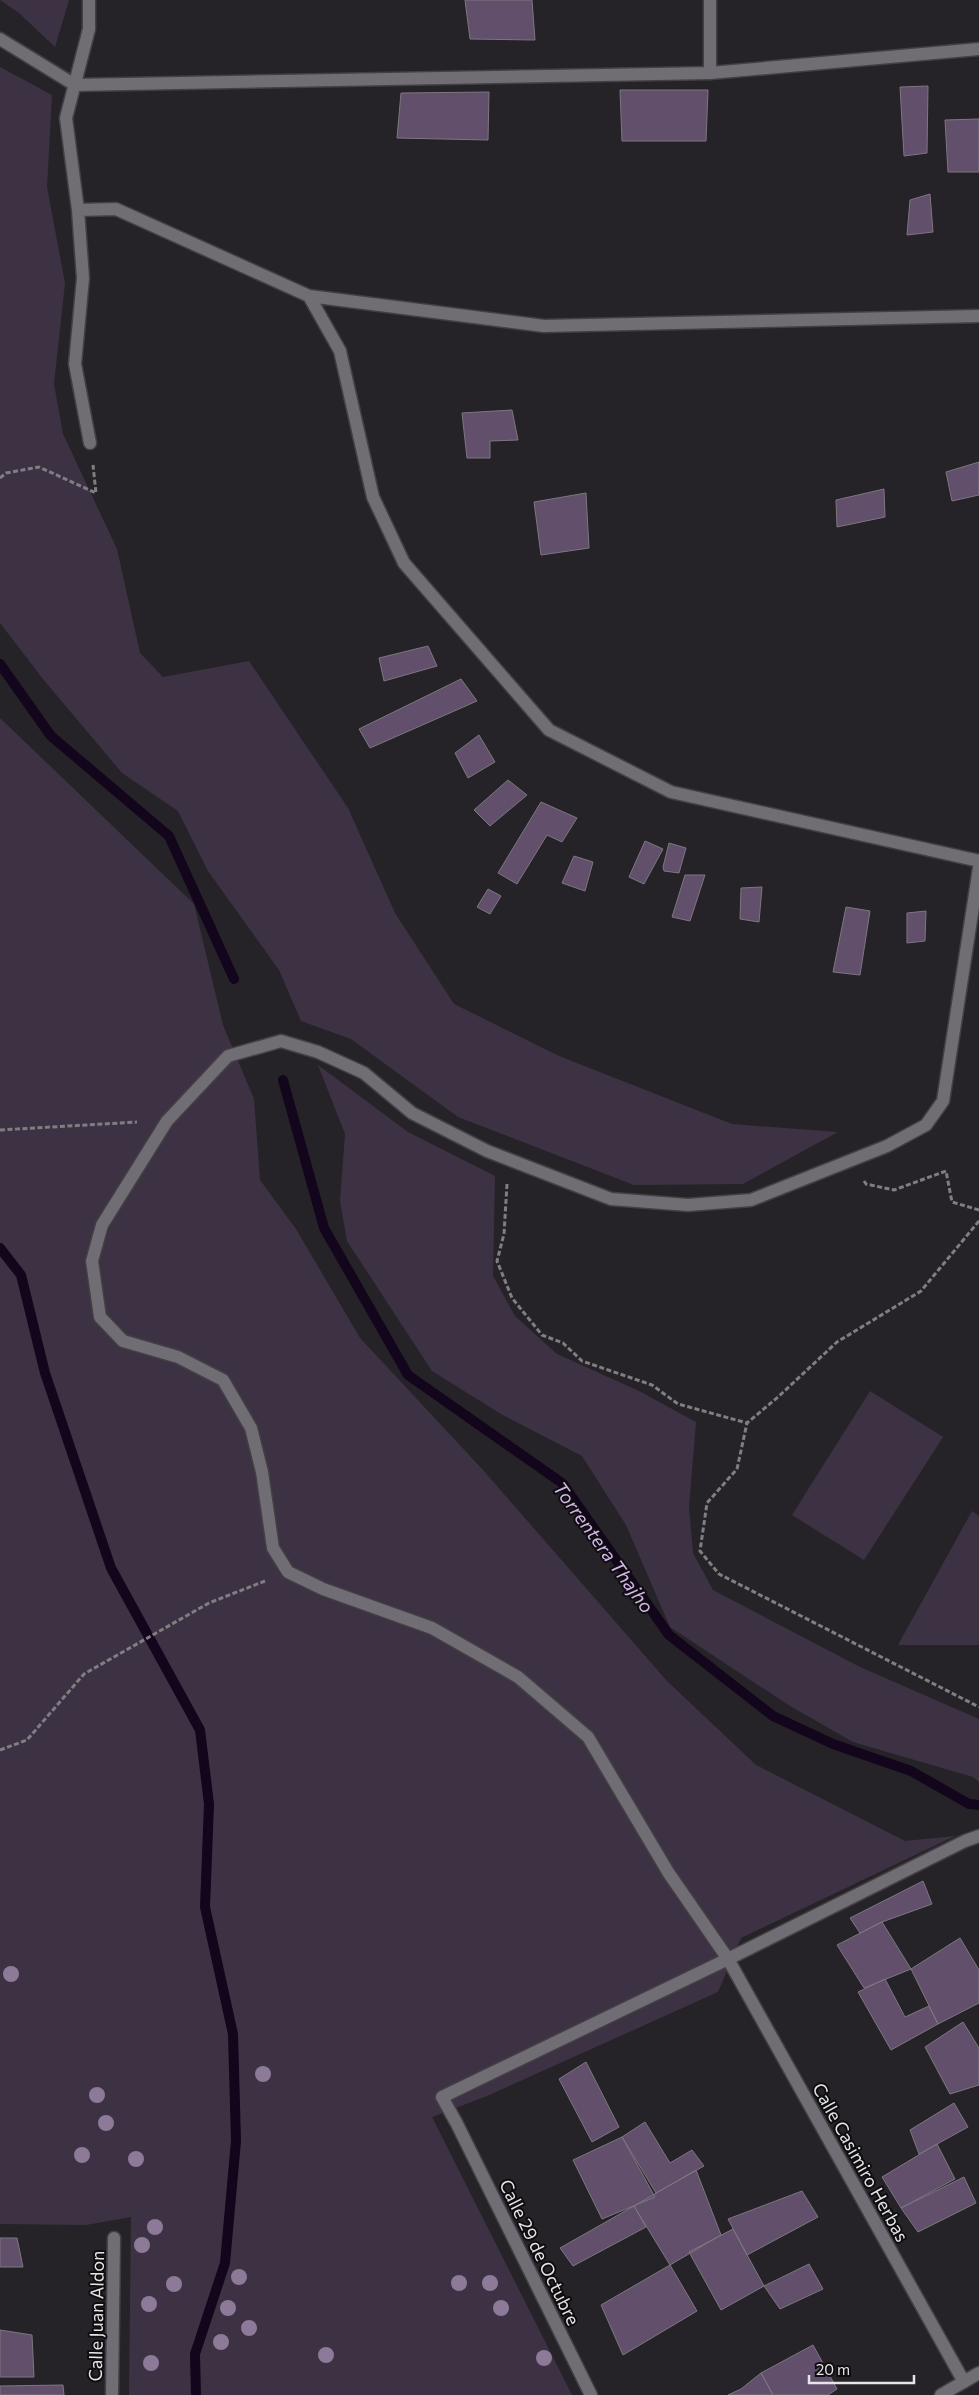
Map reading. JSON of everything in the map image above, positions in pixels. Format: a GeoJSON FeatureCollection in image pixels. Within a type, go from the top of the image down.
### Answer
{"type":"FeatureCollection","features":[{"type":"Feature","properties":{"kind":"street"},"geometry":{"type":"LineString","coordinates":[[89,0],[89,28],[66,118],[78,210],[83,278],[75,364],[90,443]]}},
{"type":"Feature","properties":{"kind":"street"},"geometry":{"type":"LineString","coordinates":[[710,0],[710,73]]}},
{"type":"Feature","properties":{"kind":"street"},"geometry":{"type":"LineString","coordinates":[[0,40],[75,85],[710,73],[979,49]]}},
{"type":"Feature","properties":{"kind":"street"},"geometry":{"type":"LineString","coordinates":[[78,210],[116,208],[309,296],[544,326],[979,316]]}},
{"type":"Feature","properties":{"kind":"street"},"geometry":{"type":"LineString","coordinates":[[309,296],[340,351],[373,497],[404,563],[549,730],[671,792],[979,861]]}},
{"type":"Feature","properties":{"kind":"street"},"geometry":{"type":"LineString","coordinates":[[288,1572],[273,1548],[262,1472],[251,1428],[223,1380],[178,1357],[123,1341],[100,1317],[92,1261],[102,1224],[167,1121],[228,1056],[281,1041],[318,1052],[364,1074],[412,1113],[487,1151],[611,1199],[688,1205],[751,1200],[887,1146],[926,1125],[943,1101],[979,868]]}},
{"type":"Feature","properties":{"kind":"street","name":"Calle Casimiro Herbas"},"geometry":{"type":"LineString","coordinates":[[288,1572],[323,1589],[432,1628],[518,1677],[588,1737],[668,1872],[728,1959],[964,2382]]}},
{"type":"Feature","properties":{"kind":"street"},"geometry":{"type":"LineString","coordinates":[[728,1959],[965,1841],[979,1836]]}},
{"type":"Feature","properties":{"kind":"street","name":"Calle 29 de Octubre"},"geometry":{"type":"LineString","coordinates":[[591,2395],[442,2097],[728,1959]]}},
{"type":"Feature","properties":{"kind":"street","name":"Calle Juan Aldon"},"geometry":{"type":"LineString","coordinates":[[112,2395],[114,2238]]}},
{"type":"Feature","properties":{"kind":"street"},"geometry":{"type":"LineString","coordinates":[[941,2395],[979,2373]]}},
{"type":"Feature","properties":{"kind":"path"},"geometry":{"type":"LineString","coordinates":[[0,478],[6,473],[39,467],[96,494],[90,443]]}},
{"type":"Feature","properties":{"kind":"path"},"geometry":{"type":"LineString","coordinates":[[0,1130],[167,1121]]}},
{"type":"Feature","properties":{"kind":"path"},"geometry":{"type":"LineString","coordinates":[[507,1159],[505,1224],[497,1261],[512,1298],[542,1335],[563,1343],[582,1361],[652,1385],[678,1404],[747,1423]]}},
{"type":"Feature","properties":{"kind":"path"},"geometry":{"type":"LineString","coordinates":[[848,1161],[866,1184],[894,1190],[946,1171],[952,1202],[979,1210]]}},
{"type":"Feature","properties":{"kind":"path"},"geometry":{"type":"LineString","coordinates":[[979,1220],[921,1291],[837,1342],[747,1423],[737,1469],[707,1503],[700,1551],[720,1574],[979,1707]]}},
{"type":"Feature","properties":{"kind":"path"},"geometry":{"type":"LineString","coordinates":[[0,1750],[27,1740],[84,1674],[210,1603],[288,1572]]}},
{"type":"Feature","properties":{"kind":"shaded area"},"geometry":{"type":"Polygon","coordinates":[[[0,0],[69,0],[55,47],[19,13],[0,0]]]}},
{"type":"Feature","properties":{"kind":"shaded area"},"geometry":{"type":"Polygon","coordinates":[[[0,67],[52,95],[47,187],[65,283],[54,384],[63,434],[117,549],[140,653],[163,677],[249,661],[348,808],[395,913],[454,1004],[559,1056],[732,1124],[838,1132],[743,1184],[634,1185],[458,1117],[351,1039],[301,1021],[279,970],[208,871],[178,811],[122,773],[43,679],[0,623],[0,67]]]}},
{"type":"Feature","properties":{"kind":"shaded area"},"geometry":{"type":"Polygon","coordinates":[[[0,718],[194,904],[223,1025],[254,1099],[260,1180],[296,1229],[360,1338],[483,1470],[667,1681],[756,1765],[905,1841],[955,1836],[741,1938],[718,1992],[487,2096],[432,2117],[572,2395],[129,2395],[131,2217],[86,2225],[0,2224],[0,718]]]}},
{"type":"Feature","properties":{"kind":"shaded area"},"geometry":{"type":"Polygon","coordinates":[[[318,1065],[408,1132],[495,1176],[493,1276],[515,1316],[557,1354],[639,1391],[696,1422],[689,1507],[693,1553],[713,1590],[860,1667],[979,1719],[979,1782],[973,1777],[853,1742],[790,1706],[670,1627],[626,1525],[582,1456],[501,1414],[432,1371],[347,1241],[340,1201],[345,1134],[318,1065]]]}},
{"type":"Feature","properties":{"kind":"shaded area"},"geometry":{"type":"Polygon","coordinates":[[[870,1391],[943,1437],[864,1560],[792,1515],[870,1391]]]}},
{"type":"Feature","properties":{"kind":"shaded area"},"geometry":{"type":"Polygon","coordinates":[[[972,1511],[979,1516],[979,1645],[898,1645],[972,1511]]]}},
{"type":"Feature","properties":{"kind":"building"},"geometry":{"type":"Polygon","coordinates":[[[465,0],[532,0],[535,40],[470,39],[465,0]]]}},
{"type":"Feature","properties":{"kind":"building"},"geometry":{"type":"Polygon","coordinates":[[[928,86],[927,153],[904,156],[900,87],[928,86]]]}},
{"type":"Feature","properties":{"kind":"building"},"geometry":{"type":"Polygon","coordinates":[[[620,90],[708,90],[706,141],[622,141],[620,90]]]}},
{"type":"Feature","properties":{"kind":"building"},"geometry":{"type":"Polygon","coordinates":[[[489,92],[488,140],[397,138],[401,93],[489,92]]]}},
{"type":"Feature","properties":{"kind":"building"},"geometry":{"type":"Polygon","coordinates":[[[979,119],[979,172],[948,172],[945,120],[979,119]]]}},
{"type":"Feature","properties":{"kind":"building"},"geometry":{"type":"Polygon","coordinates":[[[930,194],[933,232],[907,235],[910,200],[930,194]]]}},
{"type":"Feature","properties":{"kind":"building"},"geometry":{"type":"Polygon","coordinates":[[[512,410],[518,440],[490,441],[490,458],[467,458],[462,413],[512,410]]]}},
{"type":"Feature","properties":{"kind":"building"},"geometry":{"type":"Polygon","coordinates":[[[979,462],[979,495],[952,501],[946,472],[979,462]]]}},
{"type":"Feature","properties":{"kind":"building"},"geometry":{"type":"Polygon","coordinates":[[[884,489],[885,517],[837,527],[836,500],[884,489]]]}},
{"type":"Feature","properties":{"kind":"building"},"geometry":{"type":"Polygon","coordinates":[[[586,493],[589,548],[541,555],[534,502],[586,493]]]}},
{"type":"Feature","properties":{"kind":"building"},"geometry":{"type":"Polygon","coordinates":[[[428,646],[437,666],[384,681],[379,658],[428,646]]]}},
{"type":"Feature","properties":{"kind":"building"},"geometry":{"type":"Polygon","coordinates":[[[461,679],[477,701],[370,748],[359,729],[461,679]]]}},
{"type":"Feature","properties":{"kind":"building"},"geometry":{"type":"Polygon","coordinates":[[[479,735],[495,762],[468,778],[455,753],[479,735]]]}},
{"type":"Feature","properties":{"kind":"building"},"geometry":{"type":"Polygon","coordinates":[[[508,780],[527,795],[490,826],[474,810],[508,780]]]}},
{"type":"Feature","properties":{"kind":"building"},"geometry":{"type":"Polygon","coordinates":[[[541,802],[577,818],[562,842],[547,835],[517,884],[498,873],[541,802]]]}},
{"type":"Feature","properties":{"kind":"building"},"geometry":{"type":"Polygon","coordinates":[[[645,841],[663,849],[644,884],[629,877],[645,841]]]}},
{"type":"Feature","properties":{"kind":"building"},"geometry":{"type":"Polygon","coordinates":[[[669,843],[686,848],[679,873],[664,871],[663,867],[669,843]]]}},
{"type":"Feature","properties":{"kind":"building"},"geometry":{"type":"Polygon","coordinates":[[[574,856],[593,862],[585,891],[562,883],[574,856]]]}},
{"type":"Feature","properties":{"kind":"building"},"geometry":{"type":"Polygon","coordinates":[[[685,875],[705,875],[690,921],[672,917],[685,875]]]}},
{"type":"Feature","properties":{"kind":"building"},"geometry":{"type":"Polygon","coordinates":[[[762,887],[759,922],[740,919],[741,888],[762,887]]]}},
{"type":"Feature","properties":{"kind":"building"},"geometry":{"type":"Polygon","coordinates":[[[488,889],[501,896],[490,914],[477,907],[488,889]]]}},
{"type":"Feature","properties":{"kind":"building"},"geometry":{"type":"Polygon","coordinates":[[[846,907],[870,911],[860,975],[833,972],[846,907]]]}},
{"type":"Feature","properties":{"kind":"building"},"geometry":{"type":"Polygon","coordinates":[[[926,911],[925,941],[907,943],[907,913],[926,911]]]}},
{"type":"Feature","properties":{"kind":"building"},"geometry":{"type":"Polygon","coordinates":[[[923,1881],[932,1904],[882,1922],[860,1933],[850,1918],[923,1881]]]}},
{"type":"Feature","properties":{"kind":"building"},"geometry":{"type":"Polygon","coordinates":[[[882,1922],[911,1969],[864,1988],[837,1945],[882,1922]]]}},
{"type":"Feature","properties":{"kind":"building"},"geometry":{"type":"Polygon","coordinates":[[[960,1938],[979,1970],[979,2003],[938,2024],[911,1969],[960,1938]]]}},
{"type":"Feature","properties":{"kind":"building"},"geometry":{"type":"Polygon","coordinates":[[[885,1979],[905,2017],[929,2006],[938,2024],[891,2050],[858,1992],[885,1979]]]}},
{"type":"Feature","properties":{"kind":"building"},"geometry":{"type":"Polygon","coordinates":[[[963,2022],[979,2048],[979,2085],[950,2094],[925,2047],[963,2022]]]}},
{"type":"Feature","properties":{"kind":"building"},"geometry":{"type":"Polygon","coordinates":[[[586,2062],[619,2127],[592,2142],[559,2079],[586,2062]]]}},
{"type":"Feature","properties":{"kind":"building"},"geometry":{"type":"Polygon","coordinates":[[[954,2103],[968,2127],[919,2154],[910,2130],[954,2103]]]}},
{"type":"Feature","properties":{"kind":"building"},"geometry":{"type":"Polygon","coordinates":[[[645,2122],[670,2163],[692,2150],[704,2166],[656,2193],[622,2137],[645,2122]]]}},
{"type":"Feature","properties":{"kind":"building"},"geometry":{"type":"Polygon","coordinates":[[[622,2137],[655,2197],[602,2219],[573,2160],[622,2137]]]}},
{"type":"Feature","properties":{"kind":"building"},"geometry":{"type":"Polygon","coordinates":[[[937,2144],[955,2179],[901,2208],[882,2177],[937,2144]]]}},
{"type":"Feature","properties":{"kind":"building"},"geometry":{"type":"Polygon","coordinates":[[[696,2170],[721,2235],[670,2265],[634,2206],[696,2170]]]}},
{"type":"Feature","properties":{"kind":"building"},"geometry":{"type":"Polygon","coordinates":[[[964,2177],[976,2203],[918,2232],[901,2208],[964,2177]]]}},
{"type":"Feature","properties":{"kind":"building"},"geometry":{"type":"Polygon","coordinates":[[[802,2191],[818,2217],[747,2255],[728,2219],[802,2191]]]}},
{"type":"Feature","properties":{"kind":"building"},"geometry":{"type":"Polygon","coordinates":[[[634,2206],[646,2227],[573,2266],[560,2248],[634,2206]]]}},
{"type":"Feature","properties":{"kind":"building"},"geometry":{"type":"Polygon","coordinates":[[[733,2229],[764,2286],[721,2310],[689,2252],[733,2229]]]}},
{"type":"Feature","properties":{"kind":"building"},"geometry":{"type":"Polygon","coordinates":[[[0,2238],[17,2238],[23,2267],[0,2267],[0,2238]]]}},
{"type":"Feature","properties":{"kind":"building"},"geometry":{"type":"Polygon","coordinates":[[[809,2264],[823,2289],[780,2309],[764,2286],[809,2264]]]}},
{"type":"Feature","properties":{"kind":"building"},"geometry":{"type":"Polygon","coordinates":[[[670,2265],[697,2311],[623,2355],[601,2305],[670,2265]]]}},
{"type":"Feature","properties":{"kind":"building"},"geometry":{"type":"Polygon","coordinates":[[[0,2330],[32,2335],[34,2377],[0,2377],[0,2330]]]}},
{"type":"Feature","properties":{"kind":"building"},"geometry":{"type":"Polygon","coordinates":[[[813,2345],[837,2389],[828,2395],[773,2395],[761,2373],[813,2345]]]}},
{"type":"Feature","properties":{"kind":"building"},"geometry":{"type":"Polygon","coordinates":[[[761,2373],[773,2395],[728,2395],[741,2389],[761,2373]]]}},
{"type":"Feature","properties":{"kind":"building"},"geometry":{"type":"Polygon","coordinates":[[[63,2385],[64,2395],[0,2395],[0,2386],[63,2385]]]}},
{"type":"Feature","properties":{"kind":"waterway","name":"Torrentera Thajho"},"geometry":{"type":"LineString","coordinates":[[0,664],[51,736],[169,836],[234,979]]}},
{"type":"Feature","properties":{"kind":"waterway","name":"Torrentera Thajho"},"geometry":{"type":"LineString","coordinates":[[283,1080],[324,1228],[408,1375],[562,1483],[669,1635],[773,1716],[833,1744],[911,1771],[969,1804],[979,1805]]}},
{"type":"Feature","properties":{"kind":"waterway"},"geometry":{"type":"LineString","coordinates":[[0,1248],[21,1275],[45,1373],[111,1568],[200,1730],[209,1804],[205,1907],[233,2034],[236,2141],[225,2263],[195,2354],[196,2395]]}}]}
